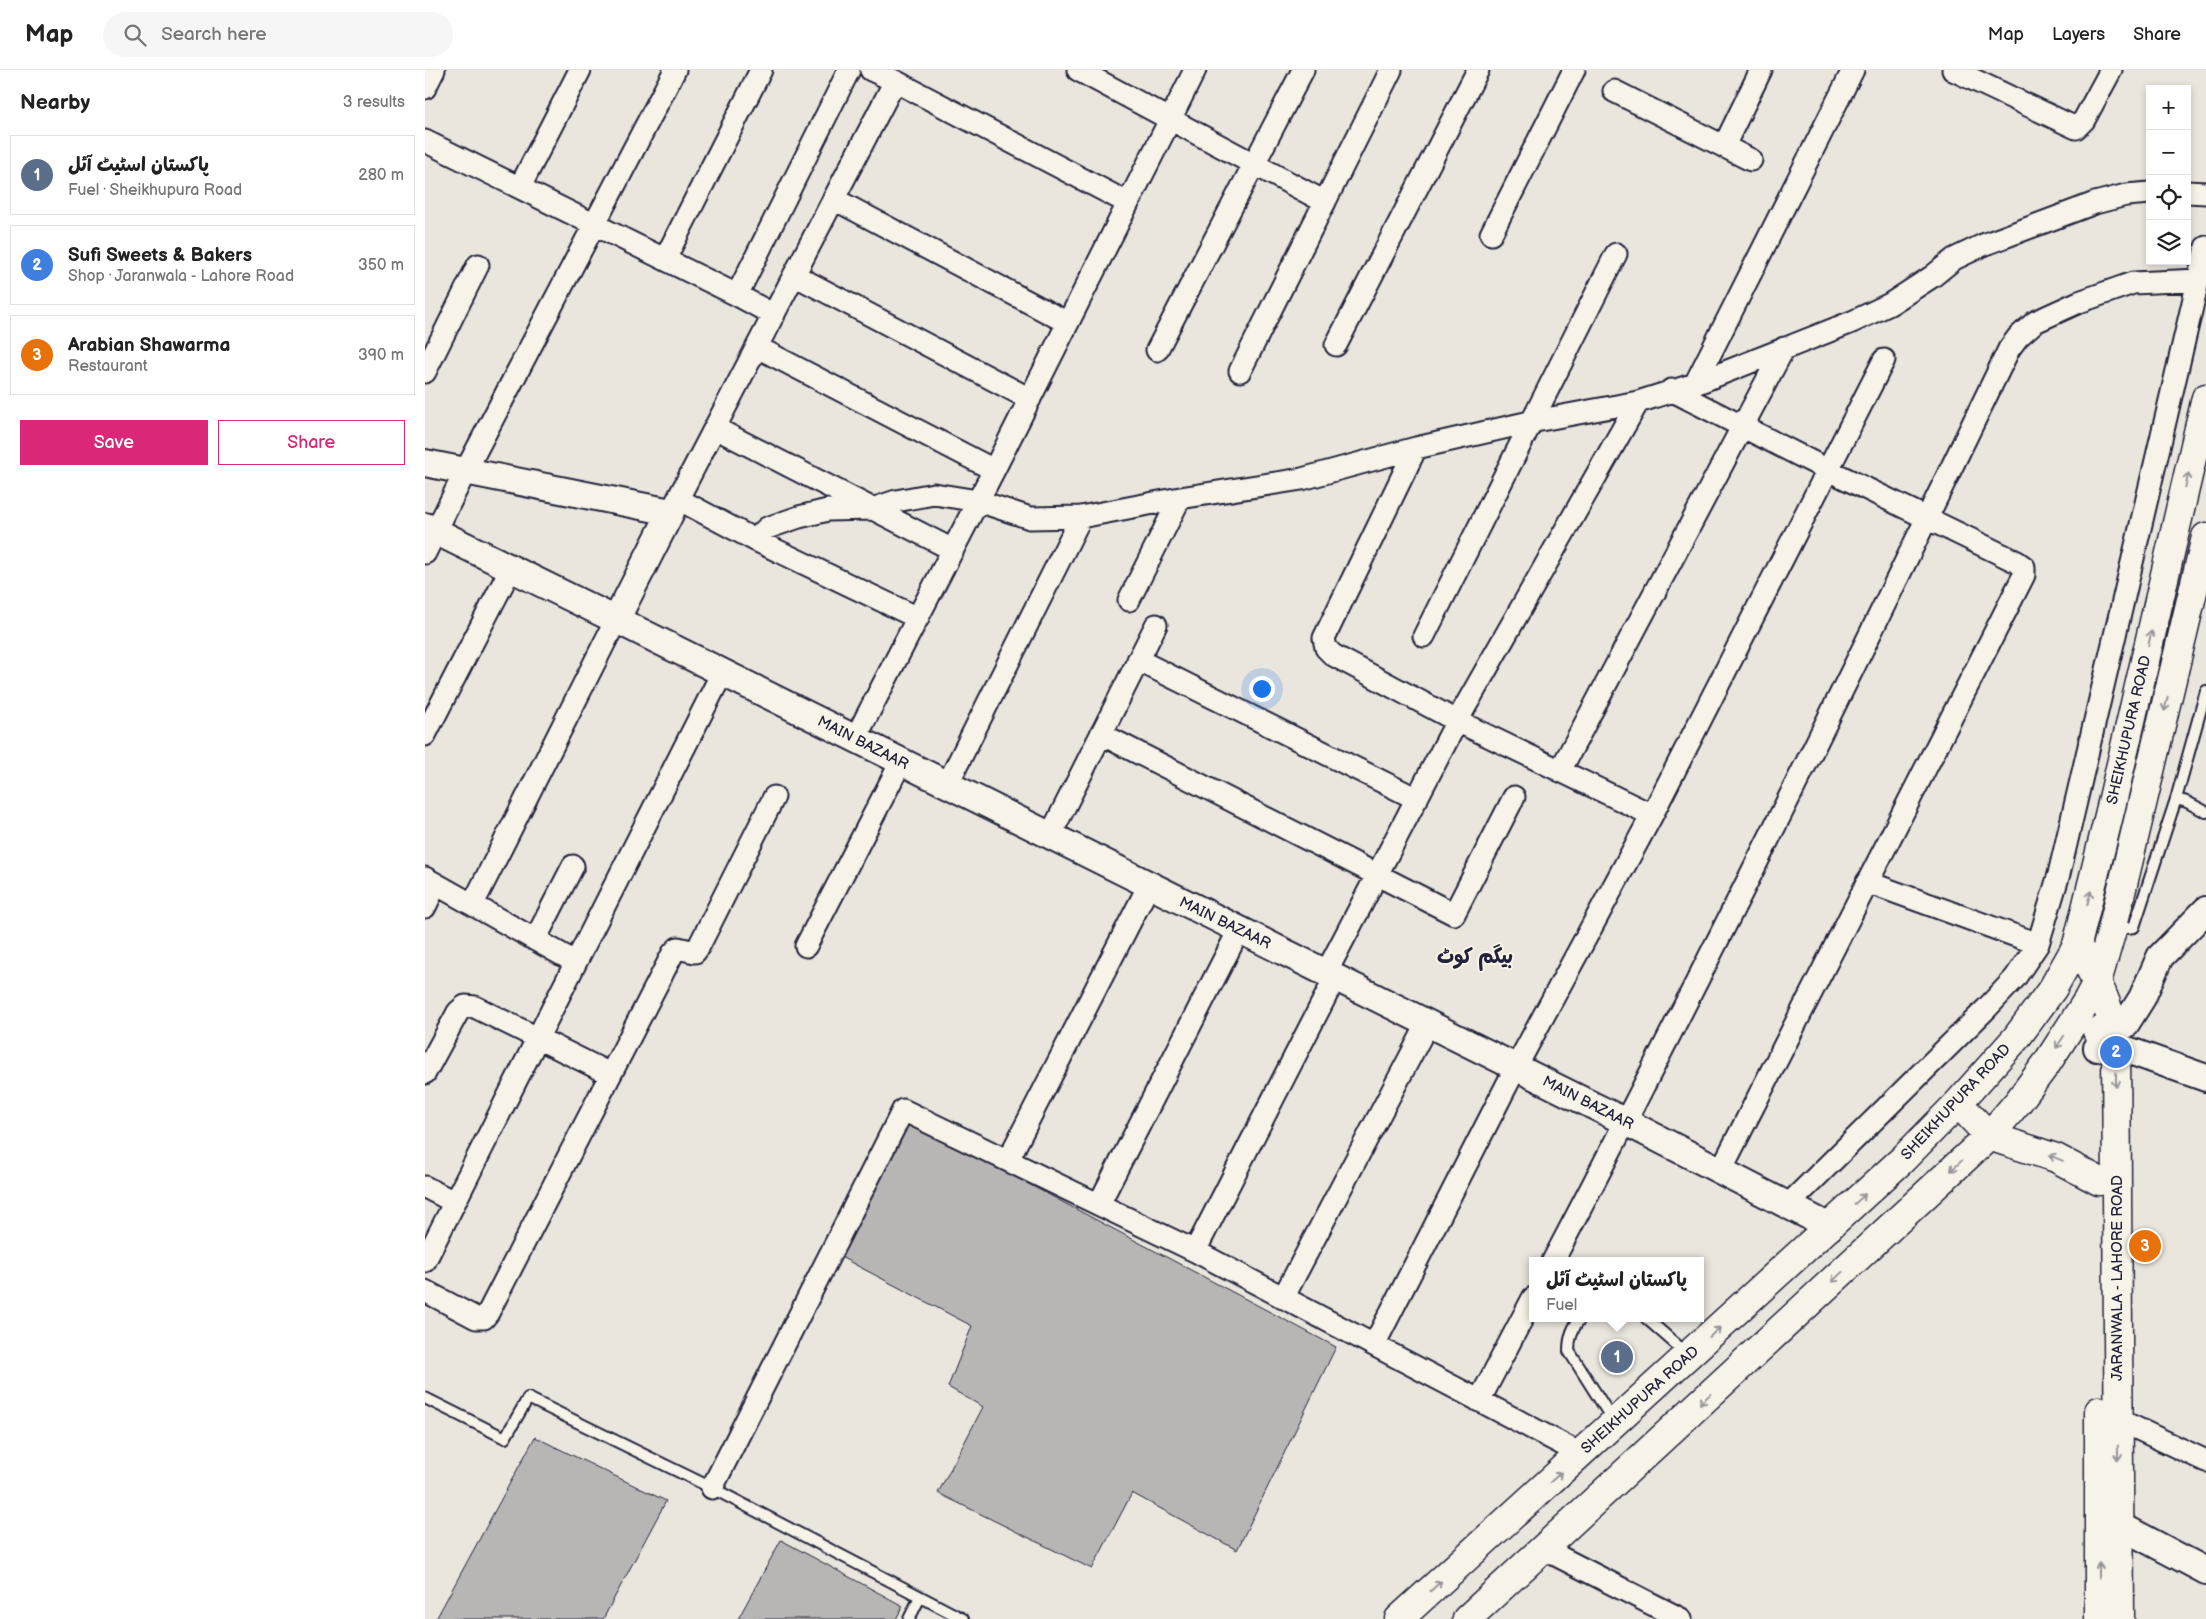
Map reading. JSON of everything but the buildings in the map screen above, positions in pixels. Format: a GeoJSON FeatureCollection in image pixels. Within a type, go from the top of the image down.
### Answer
{"type":"FeatureCollection","features":[{"type":"Feature","properties":{"kind":"main road","name":"SHEIKHUPURA ROAD"},"geometry":{"type":"LineString","coordinates":[[1399,1619],[1902,1160],[1958,1103],[2037,1012],[2072,955],[2111,807],[2206,398]]}},
{"type":"Feature","properties":{"kind":"main road","name":"SHEIKHUPURA ROAD"},"geometry":{"type":"LineString","coordinates":[[1467,1619],[1989,1136],[2018,1102],[2047,1063],[2092,992],[2112,930],[2206,537]]}},
{"type":"Feature","properties":{"kind":"main road","name":"JARANWALA - LAHORE ROAD"},"geometry":{"type":"LineString","coordinates":[[2072,955],[2092,992],[2106,1038],[2119,1525],[2110,1611]]}},
{"type":"Feature","properties":{"kind":"main road","name":"JARANWALA - LAHORE ROAD"},"geometry":{"type":"LineString","coordinates":[[2106,1038],[2099,1181],[2110,1611]]}},
{"type":"Feature","properties":{"kind":"main road"},"geometry":{"type":"LineString","coordinates":[[1958,1103],[1989,1136],[2056,1158],[2099,1181]]}},
{"type":"Feature","properties":{"kind":"street"},"geometry":{"type":"LineString","coordinates":[[425,88],[434,70]]}},
{"type":"Feature","properties":{"kind":"street"},"geometry":{"type":"LineString","coordinates":[[520,188],[580,70]]}},
{"type":"Feature","properties":{"kind":"street"},"geometry":{"type":"LineString","coordinates":[[429,537],[596,225],[675,70]]}},
{"type":"Feature","properties":{"kind":"street"},"geometry":{"type":"LineString","coordinates":[[665,259],[761,70]]}},
{"type":"Feature","properties":{"kind":"street"},"geometry":{"type":"LineString","coordinates":[[737,294],[849,70]]}},
{"type":"Feature","properties":{"kind":"street"},"geometry":{"type":"LineString","coordinates":[[871,70],[1128,203]]}},
{"type":"Feature","properties":{"kind":"street"},"geometry":{"type":"LineString","coordinates":[[1078,70],[1325,202]]}},
{"type":"Feature","properties":{"kind":"street"},"geometry":{"type":"LineString","coordinates":[[855,740],[994,470],[1195,70]]}},
{"type":"Feature","properties":{"kind":"street"},"geometry":{"type":"LineString","coordinates":[[1157,350],[1303,70]]}},
{"type":"Feature","properties":{"kind":"street"},"geometry":{"type":"LineString","coordinates":[[1240,371],[1391,70]]}},
{"type":"Feature","properties":{"kind":"street"},"geometry":{"type":"LineString","coordinates":[[1336,346],[1478,70]]}},
{"type":"Feature","properties":{"kind":"street"},"geometry":{"type":"LineString","coordinates":[[1491,234],[1574,70]]}},
{"type":"Feature","properties":{"kind":"street"},"geometry":{"type":"LineString","coordinates":[[1724,146],[1761,70]]}},
{"type":"Feature","properties":{"kind":"street"},"geometry":{"type":"LineString","coordinates":[[1695,384],[1853,70]]}},
{"type":"Feature","properties":{"kind":"street"},"geometry":{"type":"LineString","coordinates":[[1953,70],[2076,128],[2084,120],[2111,70]]}},
{"type":"Feature","properties":{"kind":"street"},"geometry":{"type":"LineString","coordinates":[[473,904],[618,621],[675,505],[895,81]]}},
{"type":"Feature","properties":{"kind":"street"},"geometry":{"type":"LineString","coordinates":[[1614,91],[1751,160]]}},
{"type":"Feature","properties":{"kind":"street"},"geometry":{"type":"LineString","coordinates":[[425,140],[737,294],[774,315]]}},
{"type":"Feature","properties":{"kind":"street"},"geometry":{"type":"LineString","coordinates":[[755,540],[767,528],[799,517],[828,510],[872,509],[896,501],[934,494],[978,501],[1030,518],[1081,517],[1180,498],[1303,479],[1416,448],[1531,422],[1638,402],[1671,390],[1695,384],[1852,322],[1890,304],[1933,276],[1954,259],[1983,245],[2095,203],[2126,195],[2146,192]]}},
{"type":"Feature","properties":{"kind":"street"},"geometry":{"type":"LineString","coordinates":[[2191,192],[2206,193]]}},
{"type":"Feature","properties":{"kind":"street"},"geometry":{"type":"LineString","coordinates":[[834,199],[1068,323]]}},
{"type":"Feature","properties":{"kind":"street"},"geometry":{"type":"LineString","coordinates":[[1788,1205],[2015,978],[2038,944],[2059,874],[2206,247]]}},
{"type":"Feature","properties":{"kind":"street"},"geometry":{"type":"LineString","coordinates":[[1424,636],[1616,254]]}},
{"type":"Feature","properties":{"kind":"street"},"geometry":{"type":"LineString","coordinates":[[425,372],[479,265]]}},
{"type":"Feature","properties":{"kind":"street"},"geometry":{"type":"LineString","coordinates":[[794,275],[1029,399]]}},
{"type":"Feature","properties":{"kind":"street"},"geometry":{"type":"LineString","coordinates":[[1555,1257],[1626,1122],[1927,519],[2009,349],[2018,337],[2035,322],[2079,302],[2133,283],[2198,280]]}},
{"type":"Feature","properties":{"kind":"street"},"geometry":{"type":"LineString","coordinates":[[757,347],[994,470]]}},
{"type":"Feature","properties":{"kind":"street"},"geometry":{"type":"LineString","coordinates":[[1561,771],[1784,348]]}},
{"type":"Feature","properties":{"kind":"street"},"geometry":{"type":"LineString","coordinates":[[1374,1346],[1516,1067],[1652,815],[1884,360]]}},
{"type":"Feature","properties":{"kind":"street"},"geometry":{"type":"LineString","coordinates":[[1671,390],[1828,470],[2017,562],[2024,568],[2024,575],[1721,1170]]}},
{"type":"Feature","properties":{"kind":"street"},"geometry":{"type":"LineString","coordinates":[[1195,1251],[1331,975],[1377,875],[1457,721],[1638,402]]}},
{"type":"Feature","properties":{"kind":"street"},"geometry":{"type":"LineString","coordinates":[[715,428],[953,550]]}},
{"type":"Feature","properties":{"kind":"street"},"geometry":{"type":"LineString","coordinates":[[1416,448],[1324,638],[1326,648],[1333,655],[1457,721],[1652,815]]}},
{"type":"Feature","properties":{"kind":"street"},"geometry":{"type":"LineString","coordinates":[[425,463],[465,472],[675,505],[755,540],[918,618]]}},
{"type":"Feature","properties":{"kind":"street"},"geometry":{"type":"LineString","coordinates":[[1129,600],[1180,498]]}},
{"type":"Feature","properties":{"kind":"street"},"geometry":{"type":"LineString","coordinates":[[947,785],[1081,517]]}},
{"type":"Feature","properties":{"kind":"street","name":"MAIN BAZAAR"},"geometry":{"type":"LineString","coordinates":[[429,537],[511,568],[1428,1023],[1721,1170],[1830,1227]]}},
{"type":"Feature","properties":{"kind":"street"},"geometry":{"type":"LineString","coordinates":[[425,735],[511,568]]}},
{"type":"Feature","properties":{"kind":"street"},"geometry":{"type":"LineString","coordinates":[[1050,836],[1156,625]]}},
{"type":"Feature","properties":{"kind":"street"},"geometry":{"type":"LineString","coordinates":[[1138,660],[1417,799]]}},
{"type":"Feature","properties":{"kind":"street"},"geometry":{"type":"LineString","coordinates":[[425,1260],[721,672]]}},
{"type":"Feature","properties":{"kind":"street"},"geometry":{"type":"LineString","coordinates":[[1101,734],[1454,914],[1514,797]]}},
{"type":"Feature","properties":{"kind":"street"},"geometry":{"type":"LineString","coordinates":[[806,946],[901,762]]}},
{"type":"Feature","properties":{"kind":"street"},"geometry":{"type":"LineString","coordinates":[[425,1291],[476,1318],[483,1318],[673,953],[678,948],[695,952],[698,948],[774,797]]}},
{"type":"Feature","properties":{"kind":"street"},"geometry":{"type":"LineString","coordinates":[[535,940],[573,866]]}},
{"type":"Feature","properties":{"kind":"street"},"geometry":{"type":"LineString","coordinates":[[425,907],[431,881],[575,962]]}},
{"type":"Feature","properties":{"kind":"street"},"geometry":{"type":"LineString","coordinates":[[1867,882],[2038,944]]}},
{"type":"Feature","properties":{"kind":"street"},"geometry":{"type":"LineString","coordinates":[[1008,1160],[1149,885]]}},
{"type":"Feature","properties":{"kind":"street"},"geometry":{"type":"LineString","coordinates":[[2106,1038],[2125,1025],[2133,1014],[2147,988],[2160,957],[2206,910]]}},
{"type":"Feature","properties":{"kind":"street"},"geometry":{"type":"LineString","coordinates":[[1099,1204],[1239,930]]}},
{"type":"Feature","properties":{"kind":"street"},"geometry":{"type":"LineString","coordinates":[[425,1073],[457,1012],[465,1006],[475,1007],[610,1074]]}},
{"type":"Feature","properties":{"kind":"street"},"geometry":{"type":"LineString","coordinates":[[1283,1298],[1428,1023]]}},
{"type":"Feature","properties":{"kind":"street"},"geometry":{"type":"LineString","coordinates":[[2106,1038],[2206,1078]]}},
{"type":"Feature","properties":{"kind":"street"},"geometry":{"type":"LineString","coordinates":[[712,1488],[903,1110],[1195,1251],[1581,1454]]}},
{"type":"Feature","properties":{"kind":"street"},"geometry":{"type":"LineString","coordinates":[[425,1187],[454,1202]]}},
{"type":"Feature","properties":{"kind":"street"},"geometry":{"type":"LineString","coordinates":[[1479,1401],[1529,1306]]}},
{"type":"Feature","properties":{"kind":"street"},"geometry":{"type":"LineString","coordinates":[[2117,1419],[2206,1461]]}},
{"type":"Feature","properties":{"kind":"street"},"geometry":{"type":"LineString","coordinates":[[2119,1525],[2206,1571]]}},
{"type":"Feature","properties":{"kind":"street"},"geometry":{"type":"LineString","coordinates":[[1544,1549],[1681,1619]]}},
{"type":"Feature","properties":{"kind":"lane"},"geometry":{"type":"LineString","coordinates":[[2112,930],[2134,927],[2176,799],[2206,691]]}},
{"type":"Feature","properties":{"kind":"lane"},"geometry":{"type":"LineString","coordinates":[[2176,799],[2187,802],[2206,812]]}},
{"type":"Feature","properties":{"kind":"lane"},"geometry":{"type":"LineString","coordinates":[[1577,1322],[1569,1339],[1569,1350],[1615,1423]]}},
{"type":"Feature","properties":{"kind":"lane"},"geometry":{"type":"LineString","coordinates":[[1650,1322],[1688,1356]]}},
{"type":"Feature","properties":{"kind":"lane"},"geometry":{"type":"LineString","coordinates":[[425,1398],[505,1438],[527,1398],[712,1488],[963,1619]]}},
{"type":"Feature","properties":{"kind":"lane"},"geometry":{"type":"LineString","coordinates":[[909,1619],[920,1597]]}},
{"type":"Feature","properties":{"kind":"place","name":"Sufi Sweets & Bakers"},"geometry":{"type":"Point","coordinates":[2116,1052]}},
{"type":"Feature","properties":{"kind":"place","name":"Arabian Shawarma"},"geometry":{"type":"Point","coordinates":[2145,1246]}},
{"type":"Feature","properties":{"kind":"place","name":"پاکستان اسٹیٹ آئل"},"geometry":{"type":"Point","coordinates":[1617,1357]}},
{"type":"Feature","properties":{"kind":"district","name":"بیگم کوٹ"},"geometry":{"type":"Point","coordinates":[1475,957]}}]}
